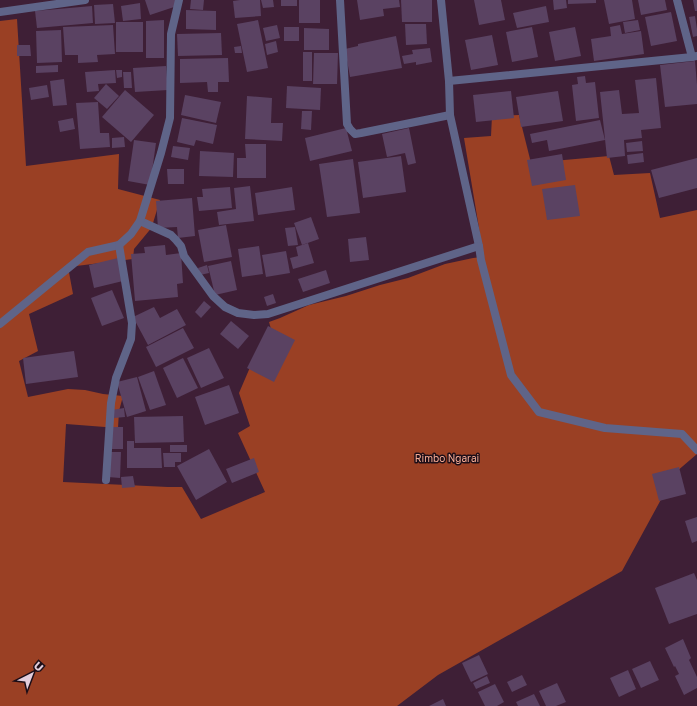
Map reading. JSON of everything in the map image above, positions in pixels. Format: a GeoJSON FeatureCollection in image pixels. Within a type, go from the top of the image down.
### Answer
{"type":"FeatureCollection","features":[{"type":"Feature","properties":{"kind":"street"},"geometry":{"type":"LineString","coordinates":[[0,12],[85,0]]}},
{"type":"Feature","properties":{"kind":"street"},"geometry":{"type":"LineString","coordinates":[[0,324],[88,252],[119,245],[131,234],[140,221],[170,118],[171,34],[179,0]]}},
{"type":"Feature","properties":{"kind":"street"},"geometry":{"type":"LineString","coordinates":[[340,0],[347,124],[350,129],[355,134],[450,115]]}},
{"type":"Feature","properties":{"kind":"street"},"geometry":{"type":"LineString","coordinates":[[441,0],[450,115],[481,260],[510,375],[539,412],[605,428],[682,434],[697,450]]}},
{"type":"Feature","properties":{"kind":"street"},"geometry":{"type":"LineString","coordinates":[[448,81],[695,56],[677,0]]}},
{"type":"Feature","properties":{"kind":"street"},"geometry":{"type":"LineString","coordinates":[[140,221],[171,235],[176,240],[184,256],[213,296],[224,307],[238,313],[254,315],[268,314],[479,246]]}},
{"type":"Feature","properties":{"kind":"street"},"geometry":{"type":"LineString","coordinates":[[106,480],[112,397],[116,378],[132,332],[132,323],[119,245]]}},
{"type":"Feature","properties":{"kind":"green space","name":"Rimbo Ngarai"},"geometry":{"type":"Polygon","coordinates":[[[17,19],[26,166],[119,154],[118,189],[160,200],[153,226],[134,249],[133,259],[68,267],[73,294],[29,314],[38,351],[19,361],[28,397],[68,389],[123,396],[119,411],[118,428],[66,424],[63,482],[182,487],[201,519],[265,492],[238,433],[250,426],[239,393],[251,365],[271,329],[269,322],[309,305],[408,278],[445,264],[482,257],[479,228],[464,138],[491,136],[492,116],[519,115],[531,163],[609,156],[614,175],[650,173],[660,218],[697,210],[697,454],[676,472],[622,571],[438,675],[397,706],[0,706],[0,21],[17,19]]]}},
{"type":"Feature","properties":{"kind":"building"},"geometry":{"type":"Polygon","coordinates":[[[145,0],[175,0],[177,6],[150,15],[145,0]]]}},
{"type":"Feature","properties":{"kind":"building"},"geometry":{"type":"Polygon","coordinates":[[[191,0],[204,0],[203,10],[190,9],[191,0]]]}},
{"type":"Feature","properties":{"kind":"building"},"geometry":{"type":"Polygon","coordinates":[[[260,0],[261,16],[235,18],[233,1],[260,0]]]}},
{"type":"Feature","properties":{"kind":"building"},"geometry":{"type":"Polygon","coordinates":[[[261,0],[273,0],[274,7],[263,8],[261,0]]]}},
{"type":"Feature","properties":{"kind":"building"},"geometry":{"type":"Polygon","coordinates":[[[281,0],[297,0],[297,6],[281,6],[281,0]]]}},
{"type":"Feature","properties":{"kind":"building"},"geometry":{"type":"Polygon","coordinates":[[[299,0],[320,0],[320,23],[299,23],[299,0]]]}},
{"type":"Feature","properties":{"kind":"building"},"geometry":{"type":"Polygon","coordinates":[[[357,0],[399,0],[400,7],[383,9],[384,16],[360,20],[357,0]]]}},
{"type":"Feature","properties":{"kind":"building"},"geometry":{"type":"Polygon","coordinates":[[[401,0],[432,0],[432,22],[402,22],[401,0]]]}},
{"type":"Feature","properties":{"kind":"building"},"geometry":{"type":"Polygon","coordinates":[[[474,0],[501,0],[505,20],[479,25],[474,0]]]}},
{"type":"Feature","properties":{"kind":"building"},"geometry":{"type":"Polygon","coordinates":[[[553,0],[566,0],[567,8],[554,10],[553,0]]]}},
{"type":"Feature","properties":{"kind":"building"},"geometry":{"type":"Polygon","coordinates":[[[568,0],[596,0],[596,3],[568,4],[568,0]]]}},
{"type":"Feature","properties":{"kind":"building"},"geometry":{"type":"Polygon","coordinates":[[[604,0],[632,0],[635,19],[609,24],[604,0]]]}},
{"type":"Feature","properties":{"kind":"building"},"geometry":{"type":"Polygon","coordinates":[[[638,0],[665,0],[667,10],[641,15],[638,0]]]}},
{"type":"Feature","properties":{"kind":"building"},"geometry":{"type":"Polygon","coordinates":[[[693,0],[697,0],[697,11],[695,11],[693,0]]]}},
{"type":"Feature","properties":{"kind":"building"},"geometry":{"type":"Polygon","coordinates":[[[140,3],[141,19],[123,21],[121,6],[140,3]]]}},
{"type":"Feature","properties":{"kind":"building"},"geometry":{"type":"Polygon","coordinates":[[[113,4],[115,23],[95,24],[94,5],[113,4]]]}},
{"type":"Feature","properties":{"kind":"building"},"geometry":{"type":"Polygon","coordinates":[[[92,6],[93,23],[37,28],[35,11],[92,6]]]}},
{"type":"Feature","properties":{"kind":"building"},"geometry":{"type":"Polygon","coordinates":[[[546,6],[549,22],[517,28],[513,13],[546,6]]]}},
{"type":"Feature","properties":{"kind":"building"},"geometry":{"type":"Polygon","coordinates":[[[186,10],[216,11],[216,30],[186,29],[186,10]]]}},
{"type":"Feature","properties":{"kind":"building"},"geometry":{"type":"Polygon","coordinates":[[[671,12],[677,41],[651,46],[645,17],[671,12]]]}},
{"type":"Feature","properties":{"kind":"building"},"geometry":{"type":"Polygon","coordinates":[[[695,16],[697,36],[693,37],[689,17],[695,16]]]}},
{"type":"Feature","properties":{"kind":"building"},"geometry":{"type":"Polygon","coordinates":[[[164,20],[164,58],[146,58],[146,21],[164,20]]]}},
{"type":"Feature","properties":{"kind":"building"},"geometry":{"type":"Polygon","coordinates":[[[258,20],[268,68],[247,72],[237,24],[258,20]]]}},
{"type":"Feature","properties":{"kind":"building"},"geometry":{"type":"Polygon","coordinates":[[[638,20],[640,30],[625,33],[623,22],[638,20]]]}},
{"type":"Feature","properties":{"kind":"building"},"geometry":{"type":"Polygon","coordinates":[[[116,22],[143,22],[143,52],[116,52],[116,22]]]}},
{"type":"Feature","properties":{"kind":"building"},"geometry":{"type":"Polygon","coordinates":[[[405,24],[426,24],[427,44],[406,45],[405,24]]]}},
{"type":"Feature","properties":{"kind":"building"},"geometry":{"type":"Polygon","coordinates":[[[113,25],[115,54],[97,55],[98,62],[78,63],[78,55],[65,55],[63,27],[113,25]]]}},
{"type":"Feature","properties":{"kind":"building"},"geometry":{"type":"Polygon","coordinates":[[[277,25],[280,38],[266,41],[263,28],[277,25]]]}},
{"type":"Feature","properties":{"kind":"building"},"geometry":{"type":"Polygon","coordinates":[[[620,25],[622,34],[641,31],[644,54],[594,61],[591,39],[611,36],[610,27],[620,25]]]}},
{"type":"Feature","properties":{"kind":"building"},"geometry":{"type":"Polygon","coordinates":[[[284,27],[299,27],[299,41],[284,41],[284,27]]]}},
{"type":"Feature","properties":{"kind":"building"},"geometry":{"type":"Polygon","coordinates":[[[532,27],[538,57],[512,62],[506,32],[532,27]]]}},
{"type":"Feature","properties":{"kind":"building"},"geometry":{"type":"Polygon","coordinates":[[[575,27],[581,56],[555,61],[549,32],[575,27]]]}},
{"type":"Feature","properties":{"kind":"building"},"geometry":{"type":"Polygon","coordinates":[[[304,28],[329,29],[329,50],[304,50],[304,28]]]}},
{"type":"Feature","properties":{"kind":"building"},"geometry":{"type":"Polygon","coordinates":[[[61,30],[62,62],[37,63],[36,31],[61,30]]]}},
{"type":"Feature","properties":{"kind":"building"},"geometry":{"type":"Polygon","coordinates":[[[221,33],[222,55],[178,56],[177,34],[221,33]]]}},
{"type":"Feature","properties":{"kind":"building"},"geometry":{"type":"Polygon","coordinates":[[[492,35],[498,65],[471,70],[465,40],[492,35]]]}},
{"type":"Feature","properties":{"kind":"building"},"geometry":{"type":"Polygon","coordinates":[[[396,36],[402,68],[350,77],[345,49],[358,46],[358,44],[396,36]]]}},
{"type":"Feature","properties":{"kind":"building"},"geometry":{"type":"Polygon","coordinates":[[[276,41],[278,52],[267,55],[265,44],[276,41]]]}},
{"type":"Feature","properties":{"kind":"building"},"geometry":{"type":"Polygon","coordinates":[[[17,45],[30,45],[31,56],[17,56],[17,45]]]}},
{"type":"Feature","properties":{"kind":"building"},"geometry":{"type":"Polygon","coordinates":[[[241,46],[242,53],[235,53],[234,47],[241,46]]]}},
{"type":"Feature","properties":{"kind":"building"},"geometry":{"type":"Polygon","coordinates":[[[430,48],[432,62],[416,65],[416,62],[404,64],[402,56],[413,54],[412,50],[430,48]]]}},
{"type":"Feature","properties":{"kind":"building"},"geometry":{"type":"Polygon","coordinates":[[[303,52],[312,52],[312,81],[303,81],[303,52]]]}},
{"type":"Feature","properties":{"kind":"building"},"geometry":{"type":"Polygon","coordinates":[[[314,53],[338,53],[337,84],[313,84],[314,53]]]}},
{"type":"Feature","properties":{"kind":"building"},"geometry":{"type":"Polygon","coordinates":[[[228,58],[229,82],[218,82],[218,92],[208,92],[207,82],[180,83],[180,59],[228,58]]]}},
{"type":"Feature","properties":{"kind":"building"},"geometry":{"type":"Polygon","coordinates":[[[695,61],[697,104],[665,107],[660,65],[695,61]]]}},
{"type":"Feature","properties":{"kind":"building"},"geometry":{"type":"Polygon","coordinates":[[[58,65],[58,72],[36,73],[36,66],[58,65]]]}},
{"type":"Feature","properties":{"kind":"building"},"geometry":{"type":"Polygon","coordinates":[[[166,66],[168,90],[135,92],[133,68],[166,66]]]}},
{"type":"Feature","properties":{"kind":"building"},"geometry":{"type":"Polygon","coordinates":[[[115,70],[116,83],[98,84],[99,91],[87,92],[85,72],[115,70]]]}},
{"type":"Feature","properties":{"kind":"building"},"geometry":{"type":"Polygon","coordinates":[[[116,70],[122,70],[122,77],[117,78],[116,70]]]}},
{"type":"Feature","properties":{"kind":"building"},"geometry":{"type":"Polygon","coordinates":[[[123,72],[131,72],[132,88],[124,88],[123,72]]]}},
{"type":"Feature","properties":{"kind":"building"},"geometry":{"type":"Polygon","coordinates":[[[585,76],[586,83],[595,82],[599,118],[576,121],[572,85],[578,84],[577,77],[585,76]]]}},
{"type":"Feature","properties":{"kind":"building"},"geometry":{"type":"Polygon","coordinates":[[[656,78],[661,128],[641,130],[642,138],[624,140],[625,156],[607,158],[600,92],[619,90],[622,114],[639,113],[635,80],[656,78]]]}},
{"type":"Feature","properties":{"kind":"building"},"geometry":{"type":"Polygon","coordinates":[[[64,79],[67,105],[53,106],[50,81],[64,79]]]}},
{"type":"Feature","properties":{"kind":"building"},"geometry":{"type":"Polygon","coordinates":[[[106,84],[119,96],[107,109],[94,98],[106,84]]]}},
{"type":"Feature","properties":{"kind":"building"},"geometry":{"type":"Polygon","coordinates":[[[47,85],[49,97],[31,100],[29,88],[47,85]]]}},
{"type":"Feature","properties":{"kind":"building"},"geometry":{"type":"Polygon","coordinates":[[[287,86],[321,88],[320,110],[286,108],[287,86]]]}},
{"type":"Feature","properties":{"kind":"building"},"geometry":{"type":"Polygon","coordinates":[[[125,90],[154,115],[131,142],[102,117],[125,90]]]}},
{"type":"Feature","properties":{"kind":"building"},"geometry":{"type":"Polygon","coordinates":[[[511,91],[514,118],[476,122],[473,95],[511,91]]]}},
{"type":"Feature","properties":{"kind":"building"},"geometry":{"type":"Polygon","coordinates":[[[558,91],[563,121],[521,127],[516,97],[558,91]]]}},
{"type":"Feature","properties":{"kind":"building"},"geometry":{"type":"Polygon","coordinates":[[[185,95],[221,102],[216,123],[181,115],[185,95]]]}},
{"type":"Feature","properties":{"kind":"building"},"geometry":{"type":"Polygon","coordinates":[[[247,96],[272,98],[271,123],[283,123],[282,141],[245,139],[247,96]]]}},
{"type":"Feature","properties":{"kind":"building"},"geometry":{"type":"Polygon","coordinates":[[[98,102],[100,133],[109,133],[110,147],[80,149],[76,103],[98,102]]]}},
{"type":"Feature","properties":{"kind":"building"},"geometry":{"type":"Polygon","coordinates":[[[302,111],[312,111],[311,130],[301,129],[302,111]]]}},
{"type":"Feature","properties":{"kind":"building"},"geometry":{"type":"Polygon","coordinates":[[[73,118],[75,129],[60,132],[58,121],[73,118]]]}},
{"type":"Feature","properties":{"kind":"building"},"geometry":{"type":"Polygon","coordinates":[[[182,118],[217,125],[213,144],[196,140],[194,146],[177,142],[182,118]]]}},
{"type":"Feature","properties":{"kind":"building"},"geometry":{"type":"Polygon","coordinates":[[[600,120],[605,140],[549,151],[547,140],[532,143],[530,134],[600,120]]]}},
{"type":"Feature","properties":{"kind":"building"},"geometry":{"type":"Polygon","coordinates":[[[346,128],[352,151],[310,161],[305,138],[346,128]]]}},
{"type":"Feature","properties":{"kind":"building"},"geometry":{"type":"Polygon","coordinates":[[[409,128],[416,163],[408,165],[405,153],[387,157],[382,134],[409,128]]]}},
{"type":"Feature","properties":{"kind":"building"},"geometry":{"type":"Polygon","coordinates":[[[124,137],[125,147],[112,148],[112,138],[124,137]]]}},
{"type":"Feature","properties":{"kind":"building"},"geometry":{"type":"Polygon","coordinates":[[[134,140],[156,143],[150,185],[128,181],[134,140]]]}},
{"type":"Feature","properties":{"kind":"building"},"geometry":{"type":"Polygon","coordinates":[[[642,141],[643,151],[627,152],[626,143],[642,141]]]}},
{"type":"Feature","properties":{"kind":"building"},"geometry":{"type":"Polygon","coordinates":[[[245,144],[266,144],[266,178],[237,178],[237,158],[246,158],[245,144]]]}},
{"type":"Feature","properties":{"kind":"building"},"geometry":{"type":"Polygon","coordinates":[[[173,146],[190,148],[188,160],[171,157],[173,146]]]}},
{"type":"Feature","properties":{"kind":"building"},"geometry":{"type":"Polygon","coordinates":[[[200,151],[234,153],[233,177],[199,176],[200,151]]]}},
{"type":"Feature","properties":{"kind":"building"},"geometry":{"type":"Polygon","coordinates":[[[643,153],[644,162],[628,164],[627,155],[643,153]]]}},
{"type":"Feature","properties":{"kind":"building"},"geometry":{"type":"Polygon","coordinates":[[[562,154],[566,180],[532,186],[527,160],[562,154]]]}},
{"type":"Feature","properties":{"kind":"building"},"geometry":{"type":"Polygon","coordinates":[[[401,156],[406,192],[363,198],[358,162],[401,156]]]}},
{"type":"Feature","properties":{"kind":"building"},"geometry":{"type":"Polygon","coordinates":[[[697,158],[697,188],[659,198],[651,170],[697,158]]]}},
{"type":"Feature","properties":{"kind":"building"},"geometry":{"type":"Polygon","coordinates":[[[353,159],[360,213],[327,217],[319,164],[353,159]]]}},
{"type":"Feature","properties":{"kind":"building"},"geometry":{"type":"Polygon","coordinates":[[[167,169],[184,169],[184,184],[168,184],[167,169]]]}},
{"type":"Feature","properties":{"kind":"building"},"geometry":{"type":"Polygon","coordinates":[[[575,185],[580,216],[547,220],[542,189],[575,185]]]}},
{"type":"Feature","properties":{"kind":"building"},"geometry":{"type":"Polygon","coordinates":[[[250,186],[254,221],[219,225],[217,212],[236,209],[234,188],[250,186]]]}},
{"type":"Feature","properties":{"kind":"building"},"geometry":{"type":"Polygon","coordinates":[[[230,187],[232,208],[199,211],[197,197],[203,197],[202,189],[230,187]]]}},
{"type":"Feature","properties":{"kind":"building"},"geometry":{"type":"Polygon","coordinates":[[[292,187],[295,210],[258,215],[255,193],[292,187]]]}},
{"type":"Feature","properties":{"kind":"building"},"geometry":{"type":"Polygon","coordinates":[[[192,198],[195,236],[178,238],[177,227],[158,228],[156,201],[192,198]]]}},
{"type":"Feature","properties":{"kind":"building"},"geometry":{"type":"Polygon","coordinates":[[[311,217],[319,239],[302,245],[294,223],[311,217]]]}},
{"type":"Feature","properties":{"kind":"building"},"geometry":{"type":"Polygon","coordinates":[[[226,225],[232,257],[204,262],[198,230],[226,225]]]}},
{"type":"Feature","properties":{"kind":"building"},"geometry":{"type":"Polygon","coordinates":[[[295,227],[298,245],[288,246],[285,228],[295,227]]]}},
{"type":"Feature","properties":{"kind":"building"},"geometry":{"type":"Polygon","coordinates":[[[366,237],[369,260],[350,262],[348,239],[366,237]]]}},
{"type":"Feature","properties":{"kind":"building"},"geometry":{"type":"Polygon","coordinates":[[[308,243],[314,263],[293,269],[290,258],[298,256],[296,247],[308,243]]]}},
{"type":"Feature","properties":{"kind":"building"},"geometry":{"type":"Polygon","coordinates":[[[165,245],[166,255],[181,253],[183,283],[177,284],[178,297],[135,301],[131,254],[145,253],[144,247],[165,245]]]}},
{"type":"Feature","properties":{"kind":"building"},"geometry":{"type":"Polygon","coordinates":[[[259,246],[263,274],[242,277],[238,249],[259,246]]]}},
{"type":"Feature","properties":{"kind":"building"},"geometry":{"type":"Polygon","coordinates":[[[286,251],[290,273],[266,277],[262,255],[286,251]]]}},
{"type":"Feature","properties":{"kind":"building"},"geometry":{"type":"Polygon","coordinates":[[[118,258],[123,281],[94,288],[89,265],[118,258]]]}},
{"type":"Feature","properties":{"kind":"building"},"geometry":{"type":"Polygon","coordinates":[[[231,261],[237,290],[215,295],[208,266],[231,261]]]}},
{"type":"Feature","properties":{"kind":"building"},"geometry":{"type":"Polygon","coordinates":[[[207,265],[209,273],[200,275],[198,268],[207,265]]]}},
{"type":"Feature","properties":{"kind":"building"},"geometry":{"type":"Polygon","coordinates":[[[326,270],[330,283],[303,292],[298,279],[326,270]]]}},
{"type":"Feature","properties":{"kind":"building"},"geometry":{"type":"Polygon","coordinates":[[[112,290],[124,318],[102,326],[91,298],[112,290]]]}},
{"type":"Feature","properties":{"kind":"building"},"geometry":{"type":"Polygon","coordinates":[[[273,294],[276,303],[267,306],[264,297],[273,294]]]}},
{"type":"Feature","properties":{"kind":"building"},"geometry":{"type":"Polygon","coordinates":[[[204,301],[211,307],[201,318],[195,312],[204,301]]]}},
{"type":"Feature","properties":{"kind":"building"},"geometry":{"type":"Polygon","coordinates":[[[154,307],[160,318],[177,309],[186,325],[148,345],[133,317],[154,307]]]}},
{"type":"Feature","properties":{"kind":"building"},"geometry":{"type":"Polygon","coordinates":[[[231,321],[249,336],[238,349],[220,334],[231,321]]]}},
{"type":"Feature","properties":{"kind":"building"},"geometry":{"type":"Polygon","coordinates":[[[268,326],[295,340],[274,382],[247,368],[268,326]]]}},
{"type":"Feature","properties":{"kind":"building"},"geometry":{"type":"Polygon","coordinates":[[[183,328],[194,348],[156,367],[146,347],[183,328]]]}},
{"type":"Feature","properties":{"kind":"building"},"geometry":{"type":"Polygon","coordinates":[[[209,348],[224,378],[201,388],[187,358],[209,348]]]}},
{"type":"Feature","properties":{"kind":"building"},"geometry":{"type":"Polygon","coordinates":[[[74,351],[78,377],[26,384],[23,358],[74,351]]]}},
{"type":"Feature","properties":{"kind":"building"},"geometry":{"type":"Polygon","coordinates":[[[183,358],[198,388],[177,398],[163,368],[183,358]]]}},
{"type":"Feature","properties":{"kind":"building"},"geometry":{"type":"Polygon","coordinates":[[[154,371],[166,405],[150,410],[138,377],[154,371]]]}},
{"type":"Feature","properties":{"kind":"building"},"geometry":{"type":"Polygon","coordinates":[[[137,377],[146,411],[127,417],[117,382],[137,377]]]}},
{"type":"Feature","properties":{"kind":"building"},"geometry":{"type":"Polygon","coordinates":[[[229,385],[239,413],[205,425],[195,397],[229,385]]]}},
{"type":"Feature","properties":{"kind":"building"},"geometry":{"type":"Polygon","coordinates":[[[124,408],[125,417],[114,418],[112,410],[124,408]]]}},
{"type":"Feature","properties":{"kind":"building"},"geometry":{"type":"Polygon","coordinates":[[[183,416],[184,442],[135,443],[134,417],[183,416]]]}},
{"type":"Feature","properties":{"kind":"building"},"geometry":{"type":"Polygon","coordinates":[[[111,427],[123,427],[123,449],[111,449],[111,427]]]}},
{"type":"Feature","properties":{"kind":"building"},"geometry":{"type":"Polygon","coordinates":[[[127,441],[134,441],[134,448],[161,448],[162,468],[127,468],[127,441]]]}},
{"type":"Feature","properties":{"kind":"building"},"geometry":{"type":"Polygon","coordinates":[[[170,445],[187,445],[187,452],[170,452],[170,445]]]}},
{"type":"Feature","properties":{"kind":"building"},"geometry":{"type":"Polygon","coordinates":[[[209,449],[227,482],[196,500],[177,466],[209,449]]]}},
{"type":"Feature","properties":{"kind":"building"},"geometry":{"type":"Polygon","coordinates":[[[110,452],[121,452],[120,478],[108,477],[110,452]]]}},
{"type":"Feature","properties":{"kind":"building"},"geometry":{"type":"Polygon","coordinates":[[[163,453],[181,453],[181,462],[175,462],[175,467],[164,467],[163,453]]]}},
{"type":"Feature","properties":{"kind":"building"},"geometry":{"type":"Polygon","coordinates":[[[254,458],[259,472],[232,483],[226,469],[254,458]]]}},
{"type":"Feature","properties":{"kind":"building"},"geometry":{"type":"Polygon","coordinates":[[[679,467],[686,494],[659,501],[652,474],[679,467]]]}},
{"type":"Feature","properties":{"kind":"building"},"geometry":{"type":"Polygon","coordinates":[[[133,476],[135,487],[122,488],[121,477],[133,476]]]}},
{"type":"Feature","properties":{"kind":"building"},"geometry":{"type":"Polygon","coordinates":[[[697,517],[697,541],[692,543],[685,521],[697,517]]]}},
{"type":"Feature","properties":{"kind":"building"},"geometry":{"type":"Polygon","coordinates":[[[694,573],[697,580],[697,614],[669,624],[655,588],[694,573]]]}},
{"type":"Feature","properties":{"kind":"building"},"geometry":{"type":"Polygon","coordinates":[[[683,639],[691,658],[689,660],[697,677],[697,688],[684,695],[675,676],[679,674],[665,648],[683,639]]]}},
{"type":"Feature","properties":{"kind":"building"},"geometry":{"type":"Polygon","coordinates":[[[479,655],[488,674],[471,682],[462,663],[479,655]]]}},
{"type":"Feature","properties":{"kind":"building"},"geometry":{"type":"Polygon","coordinates":[[[650,661],[659,680],[641,688],[632,669],[650,661]]]}},
{"type":"Feature","properties":{"kind":"building"},"geometry":{"type":"Polygon","coordinates":[[[628,670],[636,689],[619,697],[610,678],[628,670]]]}},
{"type":"Feature","properties":{"kind":"building"},"geometry":{"type":"Polygon","coordinates":[[[522,675],[527,685],[512,692],[507,682],[522,675]]]}},
{"type":"Feature","properties":{"kind":"building"},"geometry":{"type":"Polygon","coordinates":[[[487,676],[490,683],[476,689],[473,683],[487,676]]]}},
{"type":"Feature","properties":{"kind":"building"},"geometry":{"type":"Polygon","coordinates":[[[557,683],[566,702],[556,706],[546,706],[539,691],[557,683]]]}},
{"type":"Feature","properties":{"kind":"building"},"geometry":{"type":"Polygon","coordinates":[[[495,684],[504,702],[497,706],[485,706],[478,692],[495,684]]]}},
{"type":"Feature","properties":{"kind":"building"},"geometry":{"type":"Polygon","coordinates":[[[534,694],[540,706],[518,706],[516,702],[534,694]]]}},
{"type":"Feature","properties":{"kind":"building"},"geometry":{"type":"Polygon","coordinates":[[[443,699],[446,706],[429,706],[443,699]]]}}]}
